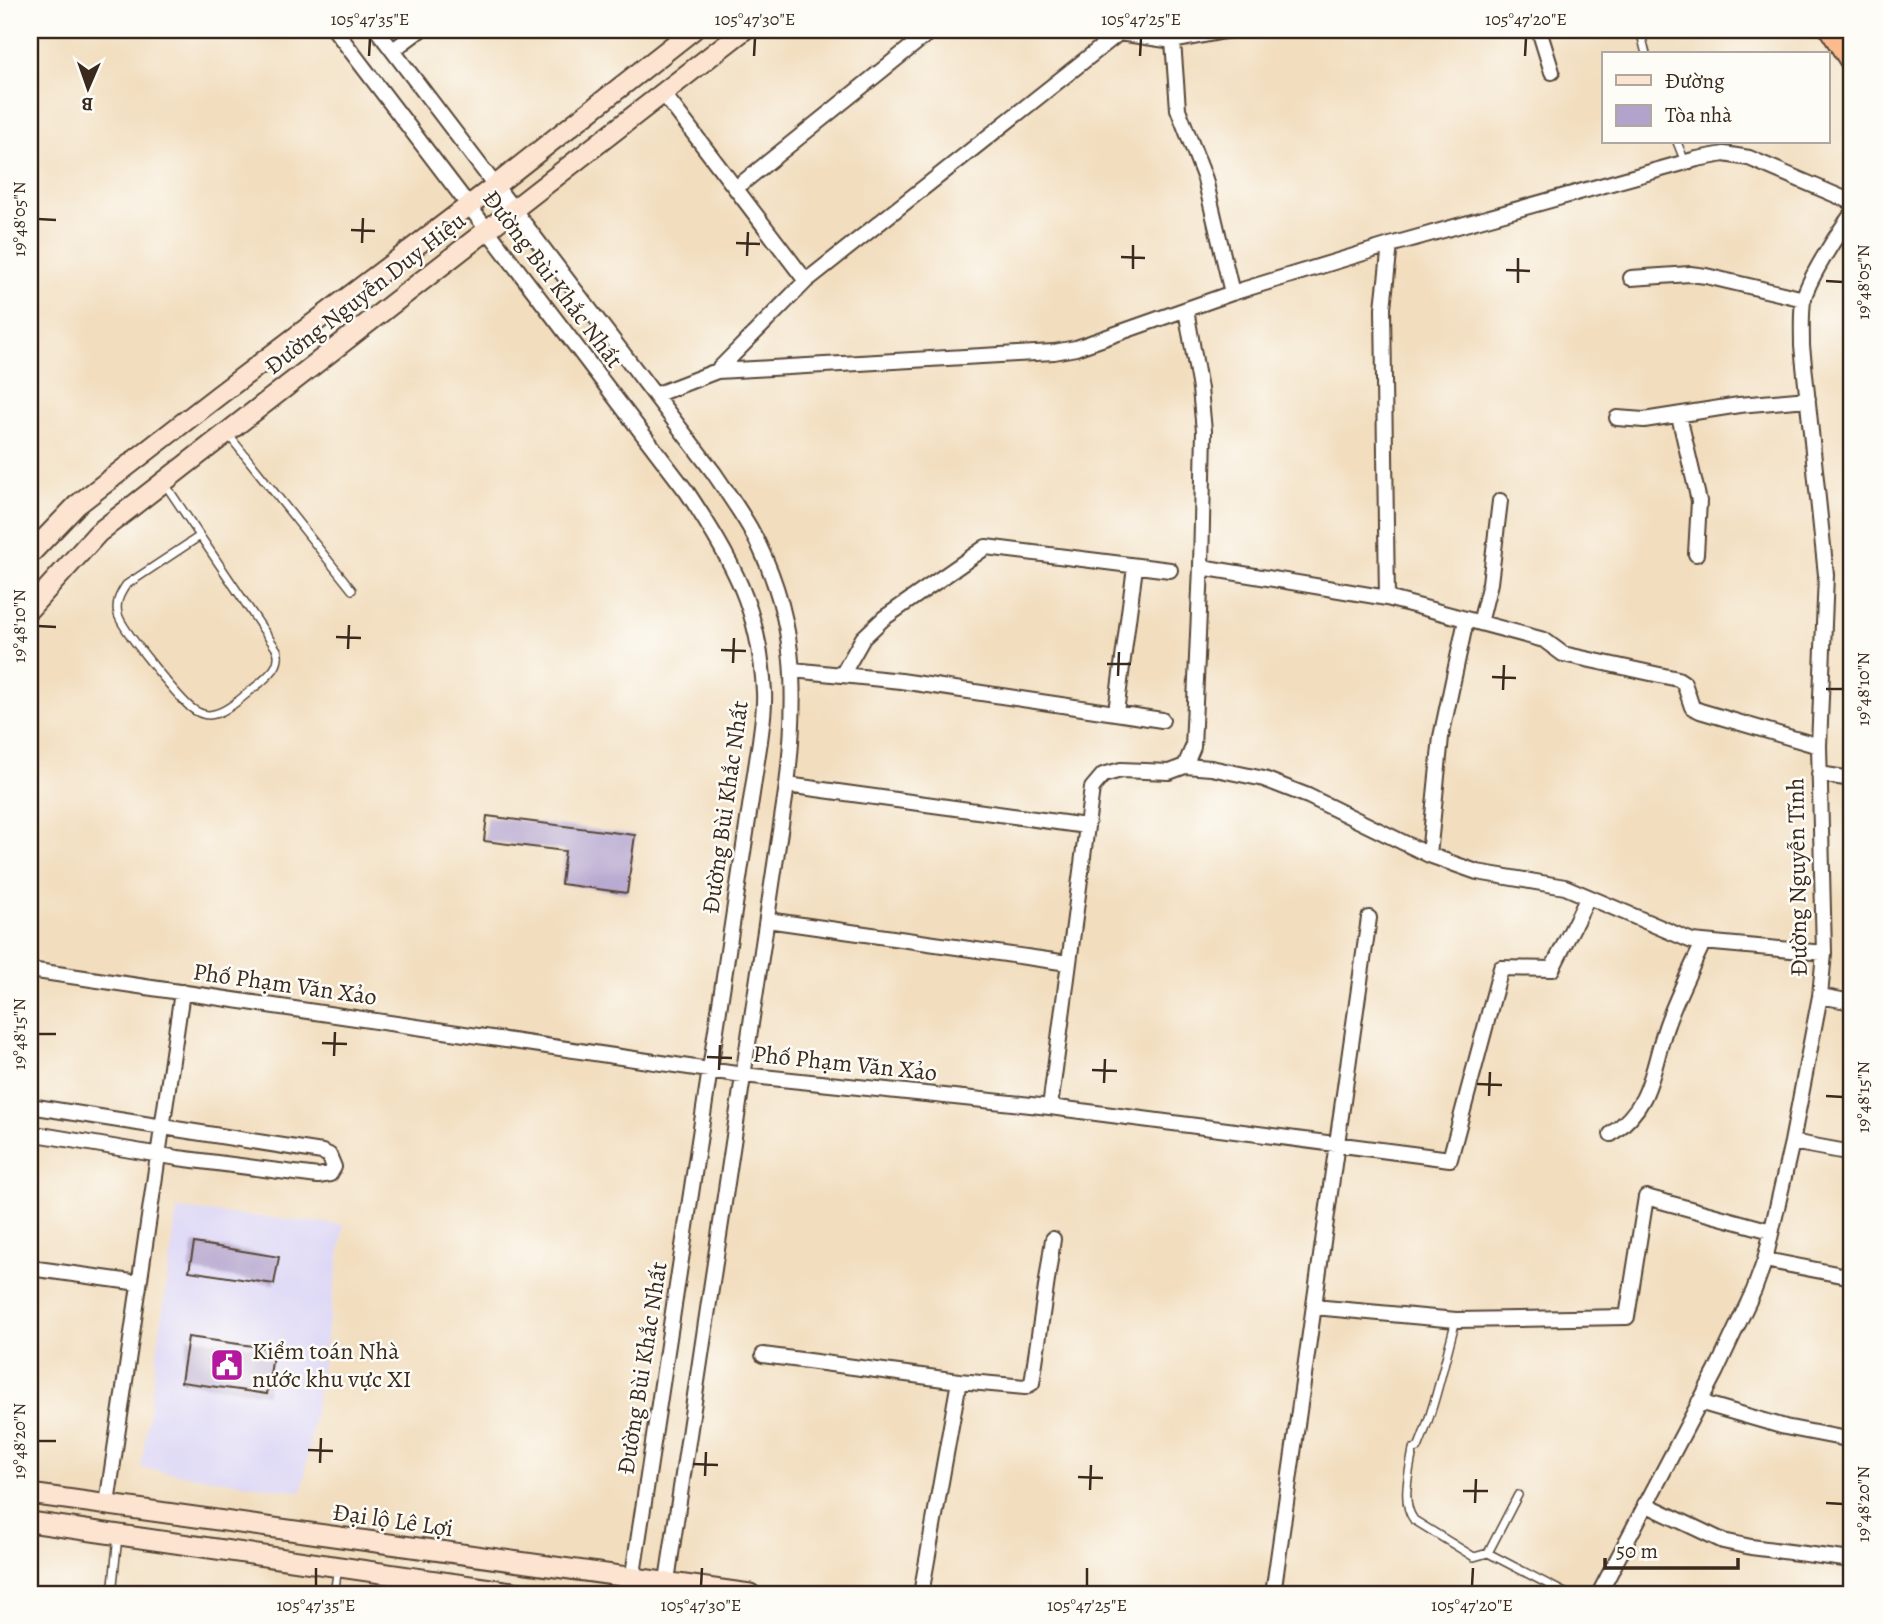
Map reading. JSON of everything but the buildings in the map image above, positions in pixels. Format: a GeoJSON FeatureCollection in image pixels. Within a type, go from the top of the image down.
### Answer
{"type":"FeatureCollection","features":[{"type":"Feature","properties":{"kind":"highway"},"geometry":{"type":"LineString","coordinates":[[1834,30],[1852,58]]}},
{"type":"Feature","properties":{"kind":"street","name":"Đường Bùi Khắc Nhất"},"geometry":{"type":"LineString","coordinates":[[335,30],[687,492],[723,547],[748,599],[760,651],[763,706],[760,741],[632,1586]]}},
{"type":"Feature","properties":{"kind":"street","name":"Đường Bùi Khắc Nhất"},"geometry":{"type":"LineString","coordinates":[[377,30],[714,473],[750,528],[778,593],[792,653],[795,698],[787,785],[666,1589]]}},
{"type":"Feature","properties":{"kind":"street"},"geometry":{"type":"LineString","coordinates":[[393,50],[420,30]]}},
{"type":"Feature","properties":{"kind":"street","name":"Đường Nguyễn Duy Hiệu"},"geometry":{"type":"LineString","coordinates":[[30,554],[77,505],[219,394],[496,186],[693,30]]}},
{"type":"Feature","properties":{"kind":"street","name":"Đường Nguyễn Duy Hiệu"},"geometry":{"type":"LineString","coordinates":[[30,608],[98,533],[744,30]]}},
{"type":"Feature","properties":{"kind":"street"},"geometry":{"type":"LineString","coordinates":[[736,188],[932,30]]}},
{"type":"Feature","properties":{"kind":"street"},"geometry":{"type":"LineString","coordinates":[[717,371],[806,281],[1118,31],[1166,37],[1230,30]]}},
{"type":"Feature","properties":{"kind":"street"},"geometry":{"type":"LineString","coordinates":[[1539,30],[1552,72]]}},
{"type":"Feature","properties":{"kind":"street"},"geometry":{"type":"LineString","coordinates":[[1166,37],[1178,109],[1205,179],[1232,293]]}},
{"type":"Feature","properties":{"kind":"street"},"geometry":{"type":"LineString","coordinates":[[663,93],[806,281]]}},
{"type":"Feature","properties":{"kind":"street"},"geometry":{"type":"LineString","coordinates":[[654,395],[717,371],[1054,352],[1076,348],[1232,293],[1390,245],[1685,162],[1724,154],[1749,158],[1852,202]]}},
{"type":"Feature","properties":{"kind":"street","name":"Đường Nguyễn Tĩnh"},"geometry":{"type":"LineString","coordinates":[[1599,1594],[1754,1290],[1765,1260],[1792,1142],[1820,996],[1824,954],[1819,746],[1826,575],[1802,346],[1804,299],[1809,285],[1852,214]]}},
{"type":"Feature","properties":{"kind":"street"},"geometry":{"type":"LineString","coordinates":[[1387,598],[1382,308],[1390,245]]}},
{"type":"Feature","properties":{"kind":"street"},"geometry":{"type":"LineString","coordinates":[[1631,278],[1690,274],[1804,299]]}},
{"type":"Feature","properties":{"kind":"street"},"geometry":{"type":"LineString","coordinates":[[1185,766],[1193,747],[1204,431],[1200,389],[1186,310]]}},
{"type":"Feature","properties":{"kind":"street"},"geometry":{"type":"LineString","coordinates":[[1617,418],[1644,420],[1739,405],[1808,399]]}},
{"type":"Feature","properties":{"kind":"street"},"geometry":{"type":"LineString","coordinates":[[1679,416],[1699,501],[1696,554]]}},
{"type":"Feature","properties":{"kind":"street"},"geometry":{"type":"LineString","coordinates":[[1429,855],[1441,737],[1473,621],[1490,583],[1500,501]]}},
{"type":"Feature","properties":{"kind":"street"},"geometry":{"type":"LineString","coordinates":[[842,675],[863,638],[884,618],[986,547],[1170,570]]}},
{"type":"Feature","properties":{"kind":"street"},"geometry":{"type":"LineString","coordinates":[[1116,712],[1135,567]]}},
{"type":"Feature","properties":{"kind":"street"},"geometry":{"type":"LineString","coordinates":[[1201,567],[1387,598],[1544,640],[1563,654],[1678,680],[1684,683],[1692,707],[1700,711],[1819,746]]}},
{"type":"Feature","properties":{"kind":"street"},"geometry":{"type":"LineString","coordinates":[[793,670],[901,681],[1162,720]]}},
{"type":"Feature","properties":{"kind":"street"},"geometry":{"type":"LineString","coordinates":[[1050,1107],[1092,788],[1103,775],[1121,770],[1169,772],[1185,766],[1211,768],[1264,779],[1308,796],[1429,855],[1477,872],[1550,883],[1692,941],[1824,954]]}},
{"type":"Feature","properties":{"kind":"street"},"geometry":{"type":"LineString","coordinates":[[1819,774],[1852,779]]}},
{"type":"Feature","properties":{"kind":"street"},"geometry":{"type":"LineString","coordinates":[[787,785],[1086,826]]}},
{"type":"Feature","properties":{"kind":"street","name":"Phố Phạm Văn Xảo"},"geometry":{"type":"LineString","coordinates":[[30,970],[743,1075],[1050,1107],[1450,1160],[1501,968],[1552,969],[1588,897]]}},
{"type":"Feature","properties":{"kind":"street"},"geometry":{"type":"LineString","coordinates":[[1273,1594],[1369,918]]}},
{"type":"Feature","properties":{"kind":"street"},"geometry":{"type":"LineString","coordinates":[[767,920],[1068,964]]}},
{"type":"Feature","properties":{"kind":"street"},"geometry":{"type":"LineString","coordinates":[[1611,1134],[1631,1118],[1650,1085],[1676,1003],[1703,943]]}},
{"type":"Feature","properties":{"kind":"street"},"geometry":{"type":"LineString","coordinates":[[107,1504],[182,992]]}},
{"type":"Feature","properties":{"kind":"street"},"geometry":{"type":"LineString","coordinates":[[1820,996],[1852,1002]]}},
{"type":"Feature","properties":{"kind":"street"},"geometry":{"type":"LineString","coordinates":[[30,1106],[322,1152],[329,1155],[334,1167],[330,1174],[318,1176],[159,1155],[30,1133]]}},
{"type":"Feature","properties":{"kind":"street"},"geometry":{"type":"LineString","coordinates":[[1792,1142],[1852,1153]]}},
{"type":"Feature","properties":{"kind":"street"},"geometry":{"type":"LineString","coordinates":[[1314,1307],[1456,1320],[1627,1317],[1646,1197],[1771,1231]]}},
{"type":"Feature","properties":{"kind":"street"},"geometry":{"type":"LineString","coordinates":[[763,1354],[959,1381],[1026,1387],[1031,1385],[1053,1239]]}},
{"type":"Feature","properties":{"kind":"street"},"geometry":{"type":"LineString","coordinates":[[1765,1260],[1852,1277]]}},
{"type":"Feature","properties":{"kind":"street"},"geometry":{"type":"LineString","coordinates":[[30,1268],[139,1283]]}},
{"type":"Feature","properties":{"kind":"street"},"geometry":{"type":"LineString","coordinates":[[921,1594],[959,1381]]}},
{"type":"Feature","properties":{"kind":"street"},"geometry":{"type":"LineString","coordinates":[[1699,1402],[1784,1427],[1852,1440]]}},
{"type":"Feature","properties":{"kind":"street","name":"Đại lộ Lê Lợi"},"geometry":{"type":"LineString","coordinates":[[30,1494],[632,1586],[750,1594]]}},
{"type":"Feature","properties":{"kind":"street"},"geometry":{"type":"LineString","coordinates":[[1645,1504],[1723,1541],[1852,1560]]}},
{"type":"Feature","properties":{"kind":"street"},"geometry":{"type":"LineString","coordinates":[[30,1522],[526,1594]]}},
{"type":"Feature","properties":{"kind":"lane"},"geometry":{"type":"LineString","coordinates":[[1640,30],[1646,52]]}},
{"type":"Feature","properties":{"kind":"lane"},"geometry":{"type":"LineString","coordinates":[[1678,144],[1685,162]]}},
{"type":"Feature","properties":{"kind":"lane"},"geometry":{"type":"LineString","coordinates":[[227,432],[352,590]]}},
{"type":"Feature","properties":{"kind":"lane"},"geometry":{"type":"LineString","coordinates":[[164,482],[277,650],[280,658],[276,667],[263,680],[220,712],[208,715],[191,709],[126,632],[118,616],[117,604],[126,584],[200,536]]}},
{"type":"Feature","properties":{"kind":"lane"},"geometry":{"type":"LineString","coordinates":[[1456,1320],[1437,1386],[1432,1415],[1418,1448],[1413,1449],[1406,1503],[1408,1513],[1413,1520],[1474,1556],[1488,1553],[1567,1594]]}},
{"type":"Feature","properties":{"kind":"lane"},"geometry":{"type":"LineString","coordinates":[[1488,1553],[1518,1495]]}},
{"type":"Feature","properties":{"kind":"lane"},"geometry":{"type":"LineString","coordinates":[[112,1594],[118,1535]]}},
{"type":"Feature","properties":{"kind":"lane"},"geometry":{"type":"LineString","coordinates":[[334,1594],[338,1567]]}},
{"type":"Feature","properties":{"kind":"shaded area"},"geometry":{"type":"Polygon","coordinates":[[[177,1209],[344,1225],[302,1492],[141,1468],[177,1209]]]}},
{"type":"Feature","properties":{"kind":"place","name":"Kiểm toán Nhà nước khu vực XI"},"geometry":{"type":"Point","coordinates":[227,1365]}}]}
